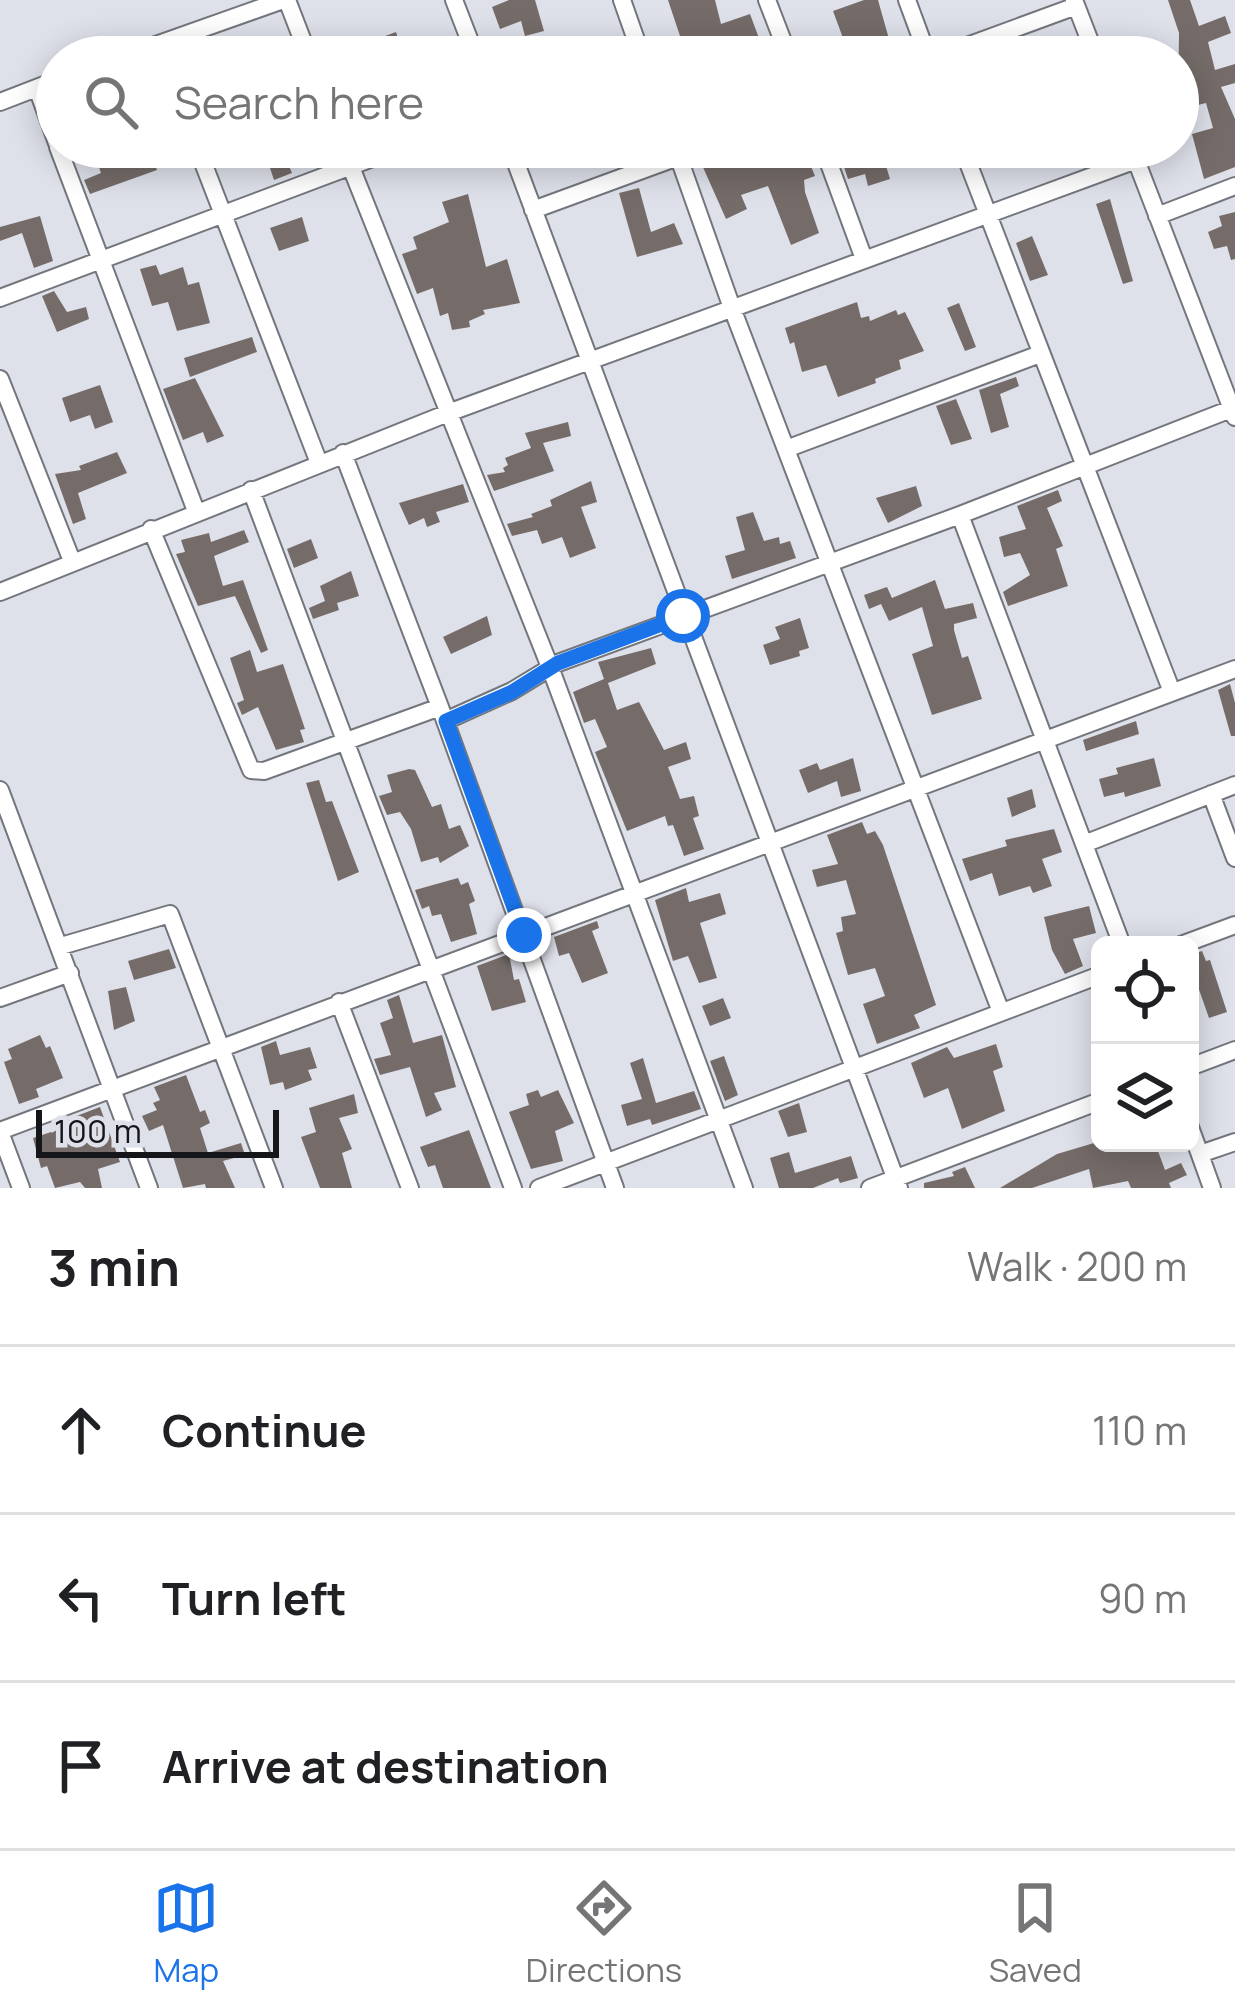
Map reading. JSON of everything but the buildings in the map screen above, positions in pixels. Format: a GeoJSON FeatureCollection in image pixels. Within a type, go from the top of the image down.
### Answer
{"type":"FeatureCollection","features":[{"type":"Feature","properties":{"kind":"street"},"geometry":{"type":"LineString","coordinates":[[196,36],[285,0],[300,36]]}},
{"type":"Feature","properties":{"kind":"street"},"geometry":{"type":"LineString","coordinates":[[454,0],[468,36]]}},
{"type":"Feature","properties":{"kind":"street"},"geometry":{"type":"LineString","coordinates":[[622,0],[635,36]]}},
{"type":"Feature","properties":{"kind":"street"},"geometry":{"type":"LineString","coordinates":[[767,0],[781,36]]}},
{"type":"Feature","properties":{"kind":"street"},"geometry":{"type":"LineString","coordinates":[[907,0],[920,36]]}},
{"type":"Feature","properties":{"kind":"street"},"geometry":{"type":"LineString","coordinates":[[991,36],[1075,3],[1088,36]]}},
{"type":"Feature","properties":{"kind":"street"},"geometry":{"type":"LineString","coordinates":[[0,102],[36,88]]}},
{"type":"Feature","properties":{"kind":"street"},"geometry":{"type":"LineString","coordinates":[[66,168],[196,511]]}},
{"type":"Feature","properties":{"kind":"street"},"geometry":{"type":"LineString","coordinates":[[205,168],[319,463]]}},
{"type":"Feature","properties":{"kind":"street"},"geometry":{"type":"LineString","coordinates":[[0,298],[346,168]]}},
{"type":"Feature","properties":{"kind":"street"},"geometry":{"type":"LineString","coordinates":[[352,168],[550,667],[744,1188]]}},
{"type":"Feature","properties":{"kind":"street"},"geometry":{"type":"LineString","coordinates":[[518,168],[897,1183]]}},
{"type":"Feature","properties":{"kind":"street"},"geometry":{"type":"LineString","coordinates":[[533,210],[637,168]]}},
{"type":"Feature","properties":{"kind":"street"},"geometry":{"type":"LineString","coordinates":[[682,168],[1001,1012]]}},
{"type":"Feature","properties":{"kind":"street"},"geometry":{"type":"LineString","coordinates":[[831,168],[865,259]]}},
{"type":"Feature","properties":{"kind":"street"},"geometry":{"type":"LineString","coordinates":[[970,168],[1172,692]]}},
{"type":"Feature","properties":{"kind":"street"},"geometry":{"type":"LineString","coordinates":[[0,592],[343,453],[1099,168]]}},
{"type":"Feature","properties":{"kind":"street"},"geometry":{"type":"LineString","coordinates":[[151,529],[251,770],[264,771],[512,692],[550,667],[1233,414],[1138,168]]}},
{"type":"Feature","properties":{"kind":"street"},"geometry":{"type":"LineString","coordinates":[[1157,216],[1235,187]]}},
{"type":"Feature","properties":{"kind":"street"},"geometry":{"type":"LineString","coordinates":[[786,449],[1040,354]]}},
{"type":"Feature","properties":{"kind":"street"},"geometry":{"type":"LineString","coordinates":[[0,379],[72,561]]}},
{"type":"Feature","properties":{"kind":"street"},"geometry":{"type":"LineString","coordinates":[[343,453],[616,1188]]}},
{"type":"Feature","properties":{"kind":"street"},"geometry":{"type":"LineString","coordinates":[[251,490],[513,1188]]}},
{"type":"Feature","properties":{"kind":"street"},"geometry":{"type":"LineString","coordinates":[[960,515],[1119,936]]}},
{"type":"Feature","properties":{"kind":"street"},"geometry":{"type":"LineString","coordinates":[[21,1188],[0,1131],[1235,669]]}},
{"type":"Feature","properties":{"kind":"street"},"geometry":{"type":"LineString","coordinates":[[1084,844],[1235,785]]}},
{"type":"Feature","properties":{"kind":"street"},"geometry":{"type":"LineString","coordinates":[[0,790],[149,1188]]}},
{"type":"Feature","properties":{"kind":"street"},"geometry":{"type":"LineString","coordinates":[[1211,794],[1235,858]]}},
{"type":"Feature","properties":{"kind":"street"},"geometry":{"type":"LineString","coordinates":[[61,946],[170,914],[274,1188]]}},
{"type":"Feature","properties":{"kind":"street"},"geometry":{"type":"LineString","coordinates":[[1199,938],[1235,925]]}},
{"type":"Feature","properties":{"kind":"street"},"geometry":{"type":"LineString","coordinates":[[0,998],[70,974]]}},
{"type":"Feature","properties":{"kind":"street"},"geometry":{"type":"LineString","coordinates":[[538,1188],[1091,978]]}},
{"type":"Feature","properties":{"kind":"street"},"geometry":{"type":"LineString","coordinates":[[339,1002],[410,1188]]}},
{"type":"Feature","properties":{"kind":"street"},"geometry":{"type":"LineString","coordinates":[[1199,1064],[1235,1051]]}},
{"type":"Feature","properties":{"kind":"street"},"geometry":{"type":"LineString","coordinates":[[870,1188],[897,1183],[1091,1105]]}},
{"type":"Feature","properties":{"kind":"street"},"geometry":{"type":"LineString","coordinates":[[1212,1188],[1200,1154],[1235,1142]]}},
{"type":"Feature","properties":{"kind":"route"},"geometry":{"type":"LineString","coordinates":[[524,935],[446,721],[512,692],[558,663],[683,616]]}}]}
